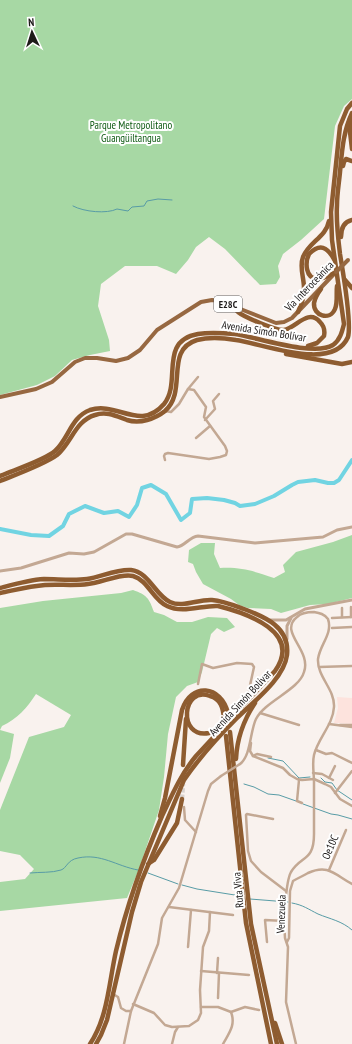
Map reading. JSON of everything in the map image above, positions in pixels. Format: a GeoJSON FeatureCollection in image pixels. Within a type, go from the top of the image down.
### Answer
{"type":"FeatureCollection","features":[{"type":"Feature","properties":{"kind":"highway","name":"Avenida Simón Bolívar"},"geometry":{"type":"LineString","coordinates":[[0,476],[54,452],[75,421],[81,415],[90,410],[109,408],[133,416],[138,416],[152,413],[159,408],[164,404],[169,396],[172,387],[173,357],[181,343],[197,334],[236,334],[277,344],[297,347],[327,347],[333,345],[341,335],[344,324],[332,240],[331,212],[340,126],[347,109],[352,103]]}},
{"type":"Feature","properties":{"kind":"highway","name":"Avenida Simón Bolívar"},"geometry":{"type":"LineString","coordinates":[[165,411],[173,401],[176,392],[179,358],[185,347],[198,340],[213,338],[228,339],[282,351],[326,354],[337,350],[344,344],[350,328],[337,214],[343,140],[346,126],[352,114]]}},
{"type":"Feature","properties":{"kind":"highway"},"geometry":{"type":"LineString","coordinates":[[352,114],[350,132],[352,149]]}},
{"type":"Feature","properties":{"kind":"highway"},"geometry":{"type":"LineString","coordinates":[[340,177],[346,159],[352,161]]}},
{"type":"Feature","properties":{"kind":"highway"},"geometry":{"type":"LineString","coordinates":[[298,312],[304,294],[301,269],[303,256],[308,248],[327,229],[331,212]]}},
{"type":"Feature","properties":{"kind":"highway"},"geometry":{"type":"LineString","coordinates":[[340,246],[342,227],[348,221],[352,220]]}},
{"type":"Feature","properties":{"kind":"highway"},"geometry":{"type":"LineString","coordinates":[[336,262],[328,250],[325,248],[319,248],[309,254],[306,266],[310,276],[315,279],[322,278],[336,272]]}},
{"type":"Feature","properties":{"kind":"highway"},"geometry":{"type":"LineString","coordinates":[[344,278],[352,288]]}},
{"type":"Feature","properties":{"kind":"highway"},"geometry":{"type":"LineString","coordinates":[[321,289],[314,306],[321,316],[326,316],[332,313],[336,307],[336,288],[338,280]]}},
{"type":"Feature","properties":{"kind":"highway"},"geometry":{"type":"LineString","coordinates":[[235,307],[239,313],[264,325],[280,330],[287,329],[304,318],[312,317],[318,319],[324,330],[322,339],[314,345],[297,347]]}},
{"type":"Feature","properties":{"kind":"highway"},"geometry":{"type":"LineString","coordinates":[[282,351],[290,355],[342,364],[352,362]]}},
{"type":"Feature","properties":{"kind":"highway"},"geometry":{"type":"LineString","coordinates":[[0,481],[55,456],[64,447],[85,419],[103,413],[138,422],[152,418],[165,411]]}},
{"type":"Feature","properties":{"kind":"highway"},"geometry":{"type":"LineString","coordinates":[[0,588],[43,579],[87,579],[118,571],[132,570],[138,572],[146,578],[165,599],[171,602],[178,604],[210,600],[219,601],[232,604],[270,620],[281,631],[287,645]]}},
{"type":"Feature","properties":{"kind":"highway","name":"Avenida Simón Bolívar"},"geometry":{"type":"LineString","coordinates":[[0,593],[44,585],[87,584],[127,575],[134,576],[166,606],[181,609],[210,605],[218,606],[255,619],[269,626],[276,635],[281,646],[282,657],[279,666],[187,767],[179,780],[156,831],[131,894],[116,952],[102,1019],[90,1044]]}},
{"type":"Feature","properties":{"kind":"highway","name":"Avenida Simón Bolívar"},"geometry":{"type":"LineString","coordinates":[[96,1044],[104,1028],[132,912],[148,864],[179,791],[192,769],[236,718],[261,695],[280,672],[285,663],[287,645]]}},
{"type":"Feature","properties":{"kind":"highway"},"geometry":{"type":"LineString","coordinates":[[156,831],[165,798],[182,710],[188,699],[197,692],[204,690],[210,691],[218,694],[224,701],[228,713]]}},
{"type":"Feature","properties":{"kind":"highway"},"geometry":{"type":"LineString","coordinates":[[183,766],[186,714],[189,704],[193,698],[206,694],[214,697],[221,704],[224,718]]}},
{"type":"Feature","properties":{"kind":"highway"},"geometry":{"type":"LineString","coordinates":[[234,765],[242,726],[261,695]]}},
{"type":"Feature","properties":{"kind":"highway"},"geometry":{"type":"LineString","coordinates":[[186,714],[190,726],[200,732],[211,732],[224,726]]}},
{"type":"Feature","properties":{"kind":"highway","name":"Ruta Viva"},"geometry":{"type":"LineString","coordinates":[[271,1044],[246,923],[228,734],[234,765],[248,906],[254,943],[277,1044]]}},
{"type":"Feature","properties":{"kind":"highway"},"geometry":{"type":"LineString","coordinates":[[148,864],[154,860],[177,823],[182,799]]}},
{"type":"Feature","properties":{"kind":"highway"},"geometry":{"type":"LineString","coordinates":[[270,1015],[274,1020],[282,1044]]}},
{"type":"Feature","properties":{"kind":"main road","name":"Vía Interoceánica"},"geometry":{"type":"LineString","coordinates":[[0,397],[36,389],[52,382],[75,362],[85,358],[90,357],[116,361],[128,358],[140,350],[157,330],[207,300],[220,301],[276,323],[288,321],[350,259]]}},
{"type":"Feature","properties":{"kind":"street"},"geometry":{"type":"LineString","coordinates":[[165,411],[169,412],[175,408],[198,377]]}},
{"type":"Feature","properties":{"kind":"street"},"geometry":{"type":"LineString","coordinates":[[165,460],[164,456],[168,453],[209,459],[216,459],[226,455],[226,448],[205,420],[205,406],[195,391],[188,389]]}},
{"type":"Feature","properties":{"kind":"street"},"geometry":{"type":"LineString","coordinates":[[205,420],[215,408],[213,401],[219,394]]}},
{"type":"Feature","properties":{"kind":"street"},"geometry":{"type":"LineString","coordinates":[[196,438],[210,426]]}},
{"type":"Feature","properties":{"kind":"street"},"geometry":{"type":"LineString","coordinates":[[0,571],[21,568],[69,553],[84,554],[94,552],[126,534],[132,534],[177,547],[181,546],[191,538],[198,536],[254,543],[305,540],[323,537],[337,530],[352,527]]}},
{"type":"Feature","properties":{"kind":"street"},"geometry":{"type":"LineString","coordinates":[[124,1044],[130,1011],[155,952],[159,940],[161,921],[180,882],[209,787],[214,781],[240,764],[245,758],[256,718],[296,683],[304,674],[306,664],[304,656],[291,630],[296,616],[305,610],[352,600]]}},
{"type":"Feature","properties":{"kind":"street"},"geometry":{"type":"LineString","coordinates":[[332,618],[351,617],[351,607]]}},
{"type":"Feature","properties":{"kind":"street"},"geometry":{"type":"LineString","coordinates":[[342,608],[342,618]]}},
{"type":"Feature","properties":{"kind":"street"},"geometry":{"type":"LineString","coordinates":[[270,620],[281,620],[313,612],[323,614],[328,619],[329,632],[320,653],[319,667],[320,673],[332,695],[334,703],[333,713],[316,750],[314,758],[313,847],[310,854],[290,873],[286,891],[285,938],[287,942],[288,958],[286,1002],[296,1044]]}},
{"type":"Feature","properties":{"kind":"street"},"geometry":{"type":"LineString","coordinates":[[287,645],[287,626],[291,618]]}},
{"type":"Feature","properties":{"kind":"street"},"geometry":{"type":"LineString","coordinates":[[332,628],[352,626]]}},
{"type":"Feature","properties":{"kind":"street"},"geometry":{"type":"LineString","coordinates":[[198,684],[202,664],[212,668],[237,663],[252,664],[254,667],[249,690],[250,698]]}},
{"type":"Feature","properties":{"kind":"street"},"geometry":{"type":"LineString","coordinates":[[319,667],[352,666]]}},
{"type":"Feature","properties":{"kind":"street"},"geometry":{"type":"LineString","coordinates":[[260,713],[299,725]]}},
{"type":"Feature","properties":{"kind":"street"},"geometry":{"type":"LineString","coordinates":[[329,724],[352,726]]}},
{"type":"Feature","properties":{"kind":"street"},"geometry":{"type":"LineString","coordinates":[[251,734],[250,751],[253,756],[283,768],[290,775],[299,780],[314,779],[329,786],[337,791],[340,799],[352,806]]}},
{"type":"Feature","properties":{"kind":"street"},"geometry":{"type":"LineString","coordinates":[[316,750],[326,754],[332,753],[352,763]]}},
{"type":"Feature","properties":{"kind":"street"},"geometry":{"type":"LineString","coordinates":[[253,756],[257,754],[271,757]]}},
{"type":"Feature","properties":{"kind":"street"},"geometry":{"type":"LineString","coordinates":[[329,778],[335,766]]}},
{"type":"Feature","properties":{"kind":"street"},"geometry":{"type":"LineString","coordinates":[[337,791],[352,771]]}},
{"type":"Feature","properties":{"kind":"street"},"geometry":{"type":"LineString","coordinates":[[314,773],[322,774],[333,780]]}},
{"type":"Feature","properties":{"kind":"street"},"geometry":{"type":"LineString","coordinates":[[299,780],[297,801],[302,803]]}},
{"type":"Feature","properties":{"kind":"street"},"geometry":{"type":"LineString","coordinates":[[184,807],[185,820],[196,832]]}},
{"type":"Feature","properties":{"kind":"street"},"geometry":{"type":"LineString","coordinates":[[273,818],[246,815],[248,851],[251,861],[261,872],[286,891]]}},
{"type":"Feature","properties":{"kind":"street","name":"Oe10C"},"geometry":{"type":"LineString","coordinates":[[329,870],[346,830]]}},
{"type":"Feature","properties":{"kind":"street","name":"Venezuela"},"geometry":{"type":"LineString","coordinates":[[287,942],[289,938],[291,884],[299,877],[319,869],[329,870]]}},
{"type":"Feature","properties":{"kind":"street"},"geometry":{"type":"LineString","coordinates":[[329,870],[352,884]]}},
{"type":"Feature","properties":{"kind":"street"},"geometry":{"type":"LineString","coordinates":[[169,907],[233,915]]}},
{"type":"Feature","properties":{"kind":"street"},"geometry":{"type":"LineString","coordinates":[[188,947],[191,910]]}},
{"type":"Feature","properties":{"kind":"street"},"geometry":{"type":"LineString","coordinates":[[133,1004],[154,1013],[165,1025],[189,1026],[198,1020],[201,1013],[201,971],[203,947],[209,931],[210,912]]}},
{"type":"Feature","properties":{"kind":"street"},"geometry":{"type":"LineString","coordinates":[[266,942],[265,920],[285,920]]}},
{"type":"Feature","properties":{"kind":"street"},"geometry":{"type":"LineString","coordinates":[[218,958],[218,998]]}},
{"type":"Feature","properties":{"kind":"street"},"geometry":{"type":"LineString","coordinates":[[201,971],[249,975]]}},
{"type":"Feature","properties":{"kind":"street"},"geometry":{"type":"LineString","coordinates":[[113,994],[118,997],[121,1008],[126,1011],[130,1011]]}},
{"type":"Feature","properties":{"kind":"street"},"geometry":{"type":"LineString","coordinates":[[201,1007],[218,1008],[230,1012],[245,1007],[259,1010]]}},
{"type":"Feature","properties":{"kind":"street"},"geometry":{"type":"LineString","coordinates":[[223,1044],[233,1025],[230,1012]]}},
{"type":"Feature","properties":{"kind":"street"},"geometry":{"type":"LineString","coordinates":[[172,1044],[178,1026]]}},
{"type":"Feature","properties":{"kind":"shaded area"},"geometry":{"type":"Polygon","coordinates":[[[337,697],[352,698],[352,724],[334,723],[338,708],[337,697]]]}},
{"type":"Feature","properties":{"kind":"green space","name":"Parque Metropolitano Guangüiltangua"},"geometry":{"type":"Polygon","coordinates":[[[0,0],[352,0],[352,99],[344,106],[335,126],[324,219],[283,254],[278,266],[280,277],[276,284],[260,285],[225,249],[209,237],[196,247],[188,260],[176,274],[157,266],[125,266],[101,284],[98,306],[109,340],[110,351],[72,360],[55,376],[37,385],[0,395],[0,0]]]}},
{"type":"Feature","properties":{"kind":"green space"},"geometry":{"type":"Polygon","coordinates":[[[352,535],[352,598],[328,604],[310,605],[281,613],[271,609],[248,608],[239,605],[203,584],[193,564],[188,562],[189,550],[201,543],[215,543],[214,554],[220,568],[247,570],[274,578],[285,572],[283,565],[296,552],[352,535]]]}},
{"type":"Feature","properties":{"kind":"green space"},"geometry":{"type":"Polygon","coordinates":[[[133,590],[147,598],[151,603],[154,612],[164,615],[177,622],[192,622],[208,617],[227,618],[235,627],[224,632],[217,628],[211,634],[202,672],[198,682],[187,686],[176,697],[168,734],[159,810],[139,869],[127,898],[0,911],[0,882],[25,879],[34,869],[20,855],[0,851],[0,810],[29,737],[64,727],[71,715],[36,694],[21,713],[2,726],[0,730],[0,608],[43,601],[121,593],[133,590]]]}},
{"type":"Feature","properties":{"kind":"green space"},"geometry":{"type":"Polygon","coordinates":[[[0,730],[14,734],[10,758],[0,783],[0,730]]]}},
{"type":"Feature","properties":{"kind":"waterway"},"geometry":{"type":"LineString","coordinates":[[73,206],[83,210],[95,212],[113,211],[117,209],[128,211],[132,207],[144,206],[147,201],[158,199],[172,200]]}},
{"type":"Feature","properties":{"kind":"waterway"},"geometry":{"type":"LineString","coordinates":[[0,529],[31,535],[49,536],[63,526],[69,514],[85,506],[104,513],[118,511],[129,517],[137,505],[142,488],[151,485],[166,494],[181,520],[190,513],[192,499],[207,498],[224,500],[240,506],[255,504],[274,496],[298,482],[315,480],[334,483],[339,480],[352,460]]}},
{"type":"Feature","properties":{"kind":"waterway"},"geometry":{"type":"LineString","coordinates":[[268,758],[283,761],[299,778],[310,777]]}},
{"type":"Feature","properties":{"kind":"waterway"},"geometry":{"type":"LineString","coordinates":[[321,778],[325,782],[332,783],[337,790],[352,800]]}},
{"type":"Feature","properties":{"kind":"waterway"},"geometry":{"type":"LineString","coordinates":[[244,784],[268,794],[279,795],[296,801]]}},
{"type":"Feature","properties":{"kind":"waterway"},"geometry":{"type":"LineString","coordinates":[[303,804],[331,814],[352,819]]}},
{"type":"Feature","properties":{"kind":"waterway"},"geometry":{"type":"LineString","coordinates":[[30,873],[61,870],[65,868],[72,860],[86,857],[94,857],[138,870]]}},
{"type":"Feature","properties":{"kind":"waterway"},"geometry":{"type":"LineString","coordinates":[[148,873],[178,884]]}},
{"type":"Feature","properties":{"kind":"waterway"},"geometry":{"type":"LineString","coordinates":[[182,885],[241,896]]}},
{"type":"Feature","properties":{"kind":"waterway"},"geometry":{"type":"LineString","coordinates":[[250,899],[288,902]]}},
{"type":"Feature","properties":{"kind":"waterway"},"geometry":{"type":"LineString","coordinates":[[292,903],[340,922],[352,930]]}},
{"type":"Feature","properties":{"kind":"tunnel"},"geometry":{"type":"LineString","coordinates":[[182,799],[183,784]]}}]}
